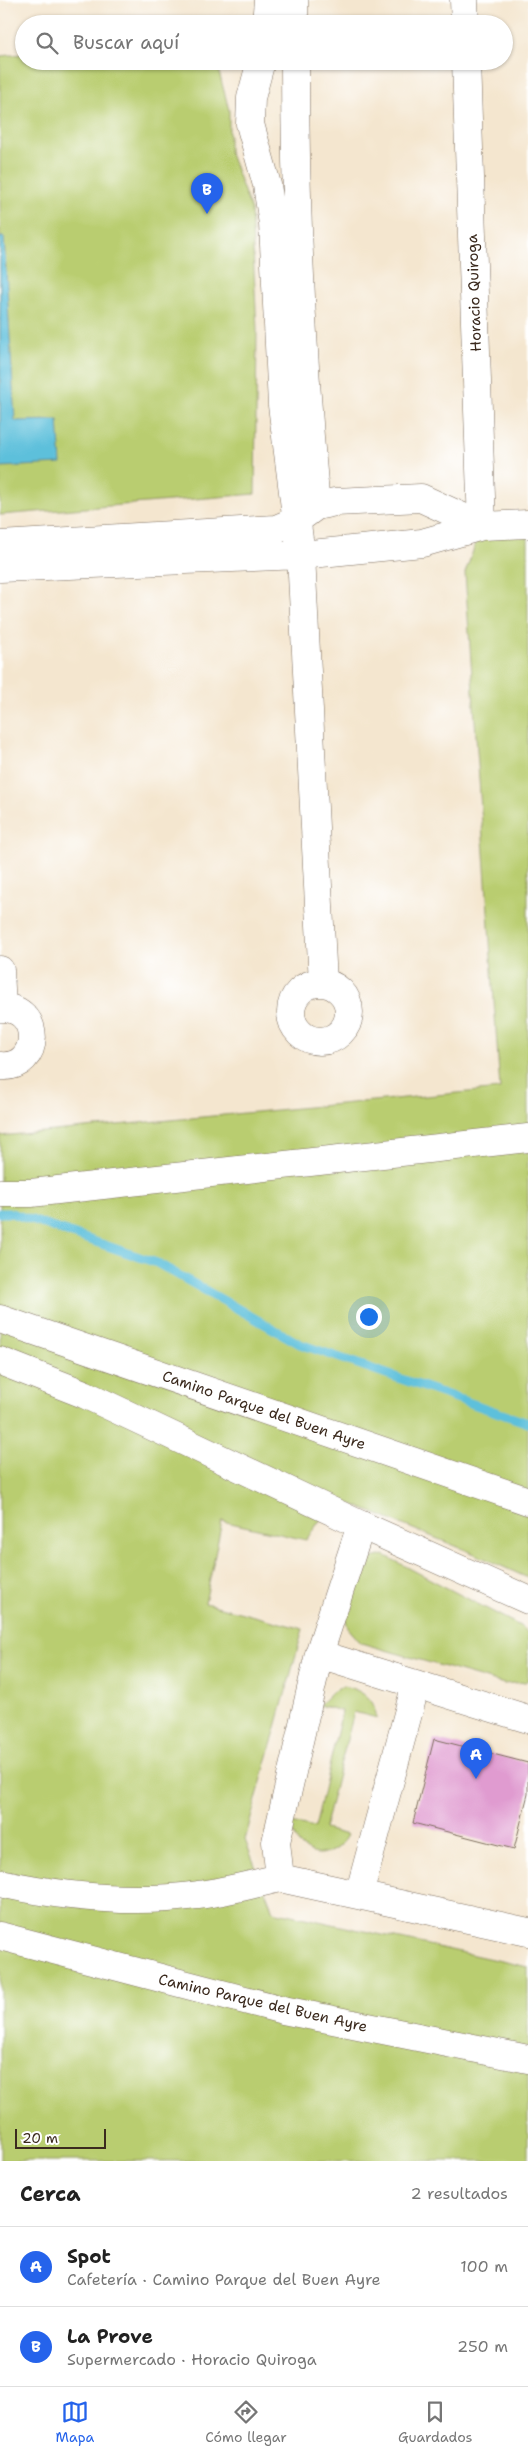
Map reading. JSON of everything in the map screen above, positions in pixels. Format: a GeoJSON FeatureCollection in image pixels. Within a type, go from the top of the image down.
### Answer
{"type":"FeatureCollection","features":[{"type":"Feature","properties":{"kind":"main road"},"geometry":{"type":"LineString","coordinates":[[267,15],[268,0]]}},
{"type":"Feature","properties":{"kind":"main road"},"geometry":{"type":"LineString","coordinates":[[294,0],[294,15]]}},
{"type":"Feature","properties":{"kind":"main road"},"geometry":{"type":"LineString","coordinates":[[464,0],[465,15]]}},
{"type":"Feature","properties":{"kind":"main road"},"geometry":{"type":"LineString","coordinates":[[259,70],[251,98],[250,124],[267,185],[272,224],[282,405],[306,513]]}},
{"type":"Feature","properties":{"kind":"main road"},"geometry":{"type":"LineString","coordinates":[[295,70],[295,173],[301,276],[306,513],[301,555],[323,983]]}},
{"type":"Feature","properties":{"kind":"main road","name":"Horacio Quiroga"},"geometry":{"type":"LineString","coordinates":[[466,70],[482,526]]}},
{"type":"Feature","properties":{"kind":"main road"},"geometry":{"type":"LineString","coordinates":[[0,545],[276,529],[306,513],[336,502],[421,498],[482,526]]}},
{"type":"Feature","properties":{"kind":"main road"},"geometry":{"type":"LineString","coordinates":[[0,568],[301,555],[422,543],[482,526],[528,524]]}},
{"type":"Feature","properties":{"kind":"main road"},"geometry":{"type":"LineString","coordinates":[[0,970],[1,1008],[12,1009],[28,1021],[32,1031],[30,1050],[23,1058],[15,1064],[0,1066]]}},
{"type":"Feature","properties":{"kind":"main road"},"geometry":{"type":"LineString","coordinates":[[0,1193],[41,1192],[528,1138]]}},
{"type":"Feature","properties":{"kind":"main road","name":"Camino Parque del Buen Ayre"},"geometry":{"type":"LineString","coordinates":[[0,1319],[528,1500]]}},
{"type":"Feature","properties":{"kind":"main road"},"geometry":{"type":"LineString","coordinates":[[0,1361],[84,1394],[361,1525],[528,1600]]}},
{"type":"Feature","properties":{"kind":"main road"},"geometry":{"type":"LineString","coordinates":[[280,1878],[276,1842],[319,1654],[361,1525]]}},
{"type":"Feature","properties":{"kind":"main road"},"geometry":{"type":"LineString","coordinates":[[319,1654],[528,1718]]}},
{"type":"Feature","properties":{"kind":"main road"},"geometry":{"type":"LineString","coordinates":[[359,1895],[416,1684]]}},
{"type":"Feature","properties":{"kind":"main road"},"geometry":{"type":"LineString","coordinates":[[0,1883],[79,1896],[143,1900],[199,1895],[280,1878],[528,1932]]}},
{"type":"Feature","properties":{"kind":"main road","name":"Camino Parque del Buen Ayre"},"geometry":{"type":"LineString","coordinates":[[0,1936],[283,2010],[528,2059]]}},
{"type":"Feature","properties":{"kind":"green space"},"geometry":{"type":"Polygon","coordinates":[[[15,55],[15,70],[218,70],[229,110],[229,151],[251,210],[257,330],[255,494],[0,515],[0,56],[15,55]]]}},
{"type":"Feature","properties":{"kind":"green space"},"geometry":{"type":"Polygon","coordinates":[[[528,524],[528,1578],[468,1551],[336,1498],[306,1540],[222,1521],[205,1603],[303,1629],[245,1840],[273,1911],[528,1967],[528,2161],[0,2161],[0,1136],[500,1089],[465,573],[482,526],[528,524]]]}},
{"type":"Feature","properties":{"kind":"green space"},"geometry":{"type":"Polygon","coordinates":[[[384,1555],[520,1626],[528,1633],[528,1680],[504,1684],[361,1643],[348,1628],[345,1617],[364,1560],[384,1555]]]}},
{"type":"Feature","properties":{"kind":"green space"},"geometry":{"type":"Polygon","coordinates":[[[343,1686],[356,1690],[366,1696],[373,1705],[377,1718],[354,1712],[324,1829],[347,1835],[340,1845],[332,1851],[323,1854],[314,1853],[306,1850],[299,1844],[291,1823],[315,1828],[342,1711],[319,1705],[332,1692],[343,1686]]]}},
{"type":"Feature","properties":{"kind":"water"},"geometry":{"type":"Polygon","coordinates":[[[0,237],[4,237],[15,421],[58,420],[61,464],[0,467],[0,237]]]}},
{"type":"Feature","properties":{"kind":"building"},"geometry":{"type":"Polygon","coordinates":[[[434,1739],[528,1763],[528,1794],[514,1849],[413,1823],[434,1739]]]}},
{"type":"Feature","properties":{"kind":"waterway"},"geometry":{"type":"LineString","coordinates":[[0,1213],[11,1213],[157,1263],[300,1344],[528,1423]]}},
{"type":"Feature","properties":{"kind":"place","name":"La Prove"},"geometry":{"type":"Point","coordinates":[207,214]}},
{"type":"Feature","properties":{"kind":"place","name":"Spot"},"geometry":{"type":"Point","coordinates":[476,1779]}}]}
